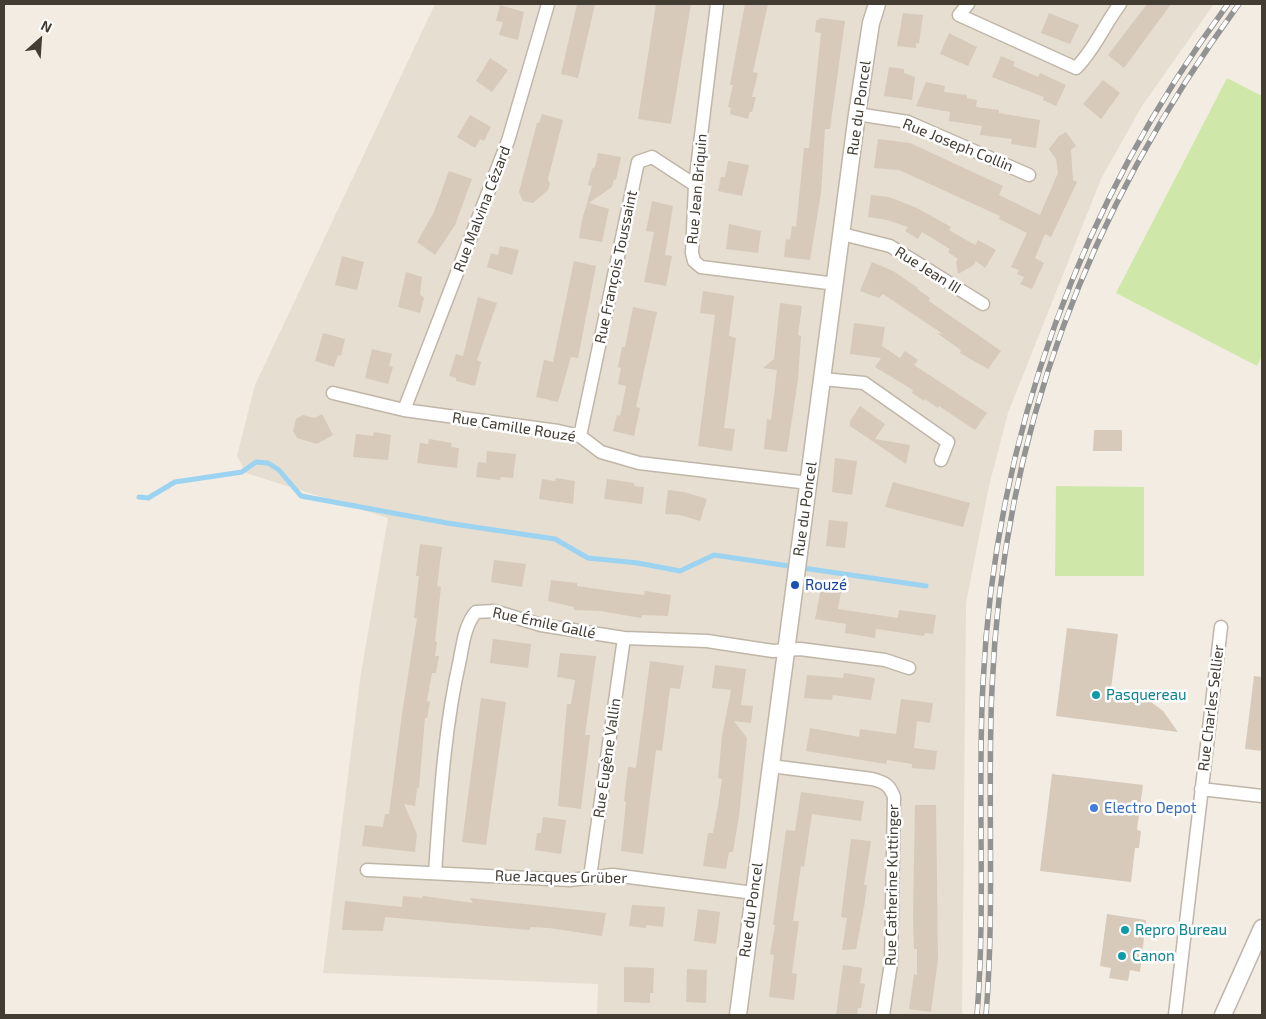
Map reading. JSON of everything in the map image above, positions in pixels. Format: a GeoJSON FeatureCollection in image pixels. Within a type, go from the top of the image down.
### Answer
{"type":"FeatureCollection","features":[{"type":"Feature","properties":{"kind":"street","name":"Rue Malvina Cézard"},"geometry":{"type":"LineString","coordinates":[[404,410],[508,141],[548,4]]}},
{"type":"Feature","properties":{"kind":"street","name":"Rue Jean Briquin"},"geometry":{"type":"LineString","coordinates":[[718,4],[695,184],[692,254],[694,261],[701,267],[836,284]]}},
{"type":"Feature","properties":{"kind":"street","name":"Rue du Poncel"},"geometry":{"type":"LineString","coordinates":[[738,1015],[857,114],[871,23],[876,4]]}},
{"type":"Feature","properties":{"kind":"street"},"geometry":{"type":"LineString","coordinates":[[968,4],[959,15],[1076,68],[1090,53],[1104,24],[1120,4]]}},
{"type":"Feature","properties":{"kind":"street","name":"Rue Joseph Collin"},"geometry":{"type":"LineString","coordinates":[[857,114],[908,122],[1029,175]]}},
{"type":"Feature","properties":{"kind":"street","name":"Rue François Toussaint"},"geometry":{"type":"LineString","coordinates":[[580,436],[638,162],[652,157],[695,184]]}},
{"type":"Feature","properties":{"kind":"street","name":"Rue Jean III"},"geometry":{"type":"LineString","coordinates":[[842,234],[890,246],[983,304]]}},
{"type":"Feature","properties":{"kind":"street"},"geometry":{"type":"LineString","coordinates":[[823,379],[864,383],[948,442],[941,460]]}},
{"type":"Feature","properties":{"kind":"street","name":"Rue Camille Rouzé"},"geometry":{"type":"LineString","coordinates":[[333,393],[404,410],[558,431],[580,436],[601,452],[639,463],[809,483]]}},
{"type":"Feature","properties":{"kind":"street","name":"Rue Émile Gallé"},"geometry":{"type":"LineString","coordinates":[[434,873],[446,726],[462,649],[471,618],[476,612],[494,611],[541,625],[624,638],[707,641],[773,651],[800,649],[885,660],[909,668]]}},
{"type":"Feature","properties":{"kind":"street","name":"Rue Charles Sellier"},"geometry":{"type":"LineString","coordinates":[[1175,1015],[1222,627]]}},
{"type":"Feature","properties":{"kind":"street","name":"Rue Eugène Vallin"},"geometry":{"type":"LineString","coordinates":[[590,877],[624,638]]}},
{"type":"Feature","properties":{"kind":"street","name":"Rue Catherine Kuttinger"},"geometry":{"type":"LineString","coordinates":[[771,766],[872,779],[883,782],[891,788],[894,797],[891,963],[883,1015]]}},
{"type":"Feature","properties":{"kind":"street","name":"Rue Charles Sellier"},"geometry":{"type":"LineString","coordinates":[[1201,789],[1262,796]]}},
{"type":"Feature","properties":{"kind":"street","name":"Rue Jacques Grüber"},"geometry":{"type":"LineString","coordinates":[[367,870],[570,880],[613,875],[754,893]]}},
{"type":"Feature","properties":{"kind":"street"},"geometry":{"type":"LineString","coordinates":[[1223,1015],[1262,928]]}},
{"type":"Feature","properties":{"kind":"shaded area"},"geometry":{"type":"Polygon","coordinates":[[[435,4],[1214,4],[1142,106],[1101,179],[1008,413],[989,486],[966,603],[962,1015],[597,1015],[598,984],[323,973],[361,673],[388,518],[246,473],[237,456],[255,385],[435,4]]]}},
{"type":"Feature","properties":{"kind":"green space"},"geometry":{"type":"Polygon","coordinates":[[[1227,78],[1262,96],[1262,356],[1257,366],[1116,293],[1227,78]]]}},
{"type":"Feature","properties":{"kind":"green space"},"geometry":{"type":"Polygon","coordinates":[[[1056,486],[1144,487],[1144,576],[1055,576],[1056,486]]]}},
{"type":"Feature","properties":{"kind":"building"},"geometry":{"type":"Polygon","coordinates":[[[577,4],[595,4],[578,78],[561,74],[577,4]]]}},
{"type":"Feature","properties":{"kind":"building"},"geometry":{"type":"Polygon","coordinates":[[[656,4],[691,4],[671,124],[638,119],[656,4]]]}},
{"type":"Feature","properties":{"kind":"building"},"geometry":{"type":"Polygon","coordinates":[[[745,4],[768,4],[753,72],[758,73],[752,97],[756,97],[748,119],[730,114],[731,108],[728,107],[733,85],[730,85],[745,4]]]}},
{"type":"Feature","properties":{"kind":"building"},"geometry":{"type":"Polygon","coordinates":[[[1147,4],[1171,4],[1124,68],[1108,55],[1147,4]]]}},
{"type":"Feature","properties":{"kind":"building"},"geometry":{"type":"Polygon","coordinates":[[[500,5],[524,12],[518,40],[499,35],[503,22],[496,21],[500,5]]]}},
{"type":"Feature","properties":{"kind":"building"},"geometry":{"type":"Polygon","coordinates":[[[903,13],[923,15],[919,44],[916,43],[916,48],[897,46],[903,13]]]}},
{"type":"Feature","properties":{"kind":"building"},"geometry":{"type":"Polygon","coordinates":[[[1049,13],[1079,25],[1070,44],[1041,33],[1049,13]]]}},
{"type":"Feature","properties":{"kind":"building"},"geometry":{"type":"Polygon","coordinates":[[[821,18],[845,21],[830,129],[825,129],[821,193],[810,260],[784,257],[786,239],[790,240],[792,226],[796,227],[804,148],[809,148],[821,33],[815,32],[816,21],[821,18]]]}},
{"type":"Feature","properties":{"kind":"building"},"geometry":{"type":"Polygon","coordinates":[[[949,33],[977,47],[968,66],[940,54],[949,33]]]}},
{"type":"Feature","properties":{"kind":"building"},"geometry":{"type":"Polygon","coordinates":[[[1001,56],[1015,62],[1013,66],[1038,77],[1040,73],[1066,85],[1056,106],[1043,100],[1044,97],[992,77],[1001,56]]]}},
{"type":"Feature","properties":{"kind":"building"},"geometry":{"type":"Polygon","coordinates":[[[490,58],[508,70],[492,92],[476,81],[490,58]]]}},
{"type":"Feature","properties":{"kind":"building"},"geometry":{"type":"Polygon","coordinates":[[[889,67],[904,69],[904,73],[915,77],[912,100],[884,96],[889,67]]]}},
{"type":"Feature","properties":{"kind":"building"},"geometry":{"type":"Polygon","coordinates":[[[1103,80],[1120,93],[1101,119],[1083,104],[1103,80]]]}},
{"type":"Feature","properties":{"kind":"building"},"geometry":{"type":"Polygon","coordinates":[[[926,82],[945,86],[944,92],[967,95],[967,98],[977,100],[976,107],[999,110],[999,113],[1040,120],[1036,148],[1011,144],[1012,139],[980,135],[982,126],[949,121],[950,112],[916,106],[926,82]]]}},
{"type":"Feature","properties":{"kind":"building"},"geometry":{"type":"Polygon","coordinates":[[[542,114],[563,120],[548,179],[550,184],[548,190],[533,203],[523,201],[519,192],[537,123],[539,123],[542,114]]]}},
{"type":"Feature","properties":{"kind":"building"},"geometry":{"type":"Polygon","coordinates":[[[470,115],[491,127],[484,141],[480,139],[475,148],[457,137],[470,115]]]}},
{"type":"Feature","properties":{"kind":"building"},"geometry":{"type":"Polygon","coordinates":[[[1066,132],[1076,146],[1071,150],[1073,180],[1077,182],[1051,237],[1045,234],[1035,258],[1044,263],[1032,289],[1020,284],[1024,277],[1017,274],[1019,270],[1011,267],[1027,233],[999,219],[1000,216],[899,170],[874,168],[878,139],[910,143],[1003,186],[999,195],[1040,215],[1058,173],[1056,159],[1049,149],[1059,136],[1066,132]]]}},
{"type":"Feature","properties":{"kind":"building"},"geometry":{"type":"Polygon","coordinates":[[[598,153],[621,157],[616,180],[614,179],[612,187],[589,203],[609,209],[602,242],[579,238],[592,186],[588,185],[598,153]]]}},
{"type":"Feature","properties":{"kind":"building"},"geometry":{"type":"Polygon","coordinates":[[[728,161],[749,165],[742,196],[718,191],[721,177],[725,177],[728,161]]]}},
{"type":"Feature","properties":{"kind":"building"},"geometry":{"type":"Polygon","coordinates":[[[449,171],[472,179],[455,225],[435,255],[417,242],[434,212],[449,171]]]}},
{"type":"Feature","properties":{"kind":"building"},"geometry":{"type":"Polygon","coordinates":[[[871,195],[889,197],[917,208],[951,227],[949,230],[975,245],[978,240],[996,250],[985,268],[976,261],[974,265],[958,274],[956,262],[958,259],[948,252],[950,249],[922,232],[918,239],[905,231],[908,227],[887,220],[868,217],[871,195]]]}},
{"type":"Feature","properties":{"kind":"building"},"geometry":{"type":"Polygon","coordinates":[[[652,201],[673,206],[665,255],[672,256],[666,286],[644,282],[654,232],[646,231],[652,201]]]}},
{"type":"Feature","properties":{"kind":"building"},"geometry":{"type":"Polygon","coordinates":[[[729,224],[761,231],[758,253],[726,249],[729,224]]]}},
{"type":"Feature","properties":{"kind":"building"},"geometry":{"type":"Polygon","coordinates":[[[500,246],[519,250],[512,275],[487,267],[491,253],[498,255],[500,246]]]}},
{"type":"Feature","properties":{"kind":"building"},"geometry":{"type":"Polygon","coordinates":[[[342,256],[364,262],[357,290],[335,285],[342,256]]]}},
{"type":"Feature","properties":{"kind":"building"},"geometry":{"type":"Polygon","coordinates":[[[574,261],[596,266],[578,358],[571,357],[558,402],[536,397],[544,360],[553,362],[574,261]]]}},
{"type":"Feature","properties":{"kind":"building"},"geometry":{"type":"Polygon","coordinates":[[[872,262],[893,271],[918,288],[930,298],[929,301],[1001,351],[988,369],[960,353],[961,350],[937,333],[943,334],[883,294],[879,298],[860,291],[872,262]]]}},
{"type":"Feature","properties":{"kind":"building"},"geometry":{"type":"Polygon","coordinates":[[[406,272],[422,277],[420,294],[424,298],[420,313],[398,307],[406,272]]]}},
{"type":"Feature","properties":{"kind":"building"},"geometry":{"type":"Polygon","coordinates":[[[703,291],[734,296],[729,336],[736,338],[724,428],[735,429],[732,451],[698,446],[715,315],[700,313],[703,291]]]}},
{"type":"Feature","properties":{"kind":"building"},"geometry":{"type":"Polygon","coordinates":[[[478,297],[497,303],[477,360],[481,362],[475,386],[456,381],[456,378],[449,376],[456,354],[463,356],[478,297]]]}},
{"type":"Feature","properties":{"kind":"building"},"geometry":{"type":"Polygon","coordinates":[[[780,303],[802,306],[798,335],[801,336],[798,379],[787,452],[764,449],[767,419],[771,420],[777,370],[763,368],[774,359],[780,303]]]}},
{"type":"Feature","properties":{"kind":"building"},"geometry":{"type":"Polygon","coordinates":[[[633,307],[657,312],[636,407],[640,408],[634,436],[613,431],[617,415],[620,416],[626,386],[618,384],[621,368],[618,367],[622,347],[625,347],[633,307]]]}},
{"type":"Feature","properties":{"kind":"building"},"geometry":{"type":"Polygon","coordinates":[[[854,323],[885,327],[882,346],[900,358],[905,351],[918,360],[914,365],[987,413],[975,430],[939,406],[938,408],[925,399],[924,401],[912,393],[913,390],[875,367],[881,358],[850,354],[854,323]]]}},
{"type":"Feature","properties":{"kind":"building"},"geometry":{"type":"Polygon","coordinates":[[[323,333],[345,339],[341,356],[338,355],[334,367],[315,361],[323,333]]]}},
{"type":"Feature","properties":{"kind":"building"},"geometry":{"type":"Polygon","coordinates":[[[372,349],[392,354],[389,366],[393,367],[388,384],[365,378],[372,349]]]}},
{"type":"Feature","properties":{"kind":"building"},"geometry":{"type":"Polygon","coordinates":[[[860,406],[885,424],[875,439],[910,445],[906,464],[850,426],[850,421],[860,406]]]}},
{"type":"Feature","properties":{"kind":"building"},"geometry":{"type":"Polygon","coordinates":[[[322,414],[333,435],[317,444],[297,438],[293,431],[296,419],[303,415],[315,418],[322,414]]]}},
{"type":"Feature","properties":{"kind":"building"},"geometry":{"type":"Polygon","coordinates":[[[1094,430],[1122,430],[1122,451],[1093,451],[1094,430]]]}},
{"type":"Feature","properties":{"kind":"building"},"geometry":{"type":"Polygon","coordinates":[[[374,432],[391,435],[388,460],[353,457],[356,434],[373,436],[374,432]]]}},
{"type":"Feature","properties":{"kind":"building"},"geometry":{"type":"Polygon","coordinates":[[[429,439],[452,443],[451,447],[459,448],[457,468],[417,463],[420,443],[428,444],[429,439]]]}},
{"type":"Feature","properties":{"kind":"building"},"geometry":{"type":"Polygon","coordinates":[[[487,451],[516,454],[513,478],[501,477],[500,480],[476,477],[478,462],[486,463],[487,451]]]}},
{"type":"Feature","properties":{"kind":"building"},"geometry":{"type":"Polygon","coordinates":[[[835,458],[857,461],[852,495],[832,492],[835,458]]]}},
{"type":"Feature","properties":{"kind":"building"},"geometry":{"type":"Polygon","coordinates":[[[556,478],[575,481],[573,504],[539,499],[542,479],[555,481],[556,478]]]}},
{"type":"Feature","properties":{"kind":"building"},"geometry":{"type":"Polygon","coordinates":[[[607,479],[634,483],[634,486],[644,487],[642,504],[604,499],[607,479]]]}},
{"type":"Feature","properties":{"kind":"building"},"geometry":{"type":"Polygon","coordinates":[[[893,482],[970,503],[963,527],[885,507],[893,482]]]}},
{"type":"Feature","properties":{"kind":"building"},"geometry":{"type":"Polygon","coordinates":[[[668,490],[684,492],[707,499],[700,521],[680,515],[665,514],[668,490]]]}},
{"type":"Feature","properties":{"kind":"building"},"geometry":{"type":"Polygon","coordinates":[[[829,520],[848,522],[845,548],[826,546],[829,520]]]}},
{"type":"Feature","properties":{"kind":"building"},"geometry":{"type":"Polygon","coordinates":[[[420,544],[442,547],[437,586],[441,587],[435,641],[437,642],[435,656],[439,656],[436,673],[432,673],[427,701],[430,702],[427,718],[425,718],[419,788],[417,788],[415,806],[404,804],[417,834],[415,852],[362,846],[365,825],[383,827],[385,814],[389,814],[417,618],[414,618],[419,576],[416,576],[420,544]]]}},
{"type":"Feature","properties":{"kind":"building"},"geometry":{"type":"Polygon","coordinates":[[[494,560],[526,564],[522,587],[491,582],[494,560]]]}},
{"type":"Feature","properties":{"kind":"building"},"geometry":{"type":"Polygon","coordinates":[[[551,580],[577,583],[577,586],[618,592],[644,595],[645,591],[671,595],[668,616],[642,615],[641,618],[600,611],[574,610],[574,607],[548,601],[551,580]]]}},
{"type":"Feature","properties":{"kind":"building"},"geometry":{"type":"Polygon","coordinates":[[[822,583],[842,586],[838,609],[898,618],[899,610],[936,615],[933,634],[925,633],[924,636],[876,629],[875,638],[845,633],[846,624],[815,619],[822,583]]]}},
{"type":"Feature","properties":{"kind":"building","name":"Pasquereau"},"geometry":{"type":"Polygon","coordinates":[[[1067,628],[1118,634],[1111,689],[1151,702],[1163,711],[1178,732],[1056,716],[1067,628]]]}},
{"type":"Feature","properties":{"kind":"building"},"geometry":{"type":"Polygon","coordinates":[[[493,639],[531,644],[528,668],[490,663],[493,639]]]}},
{"type":"Feature","properties":{"kind":"building"},"geometry":{"type":"Polygon","coordinates":[[[560,653],[596,656],[585,735],[590,735],[581,809],[558,806],[567,704],[571,704],[575,680],[557,677],[560,653]]]}},
{"type":"Feature","properties":{"kind":"building"},"geometry":{"type":"Polygon","coordinates":[[[650,661],[684,666],[680,689],[670,688],[662,751],[656,750],[643,854],[621,851],[628,767],[636,768],[650,661]]]}},
{"type":"Feature","properties":{"kind":"building"},"geometry":{"type":"Polygon","coordinates":[[[715,665],[746,669],[741,705],[753,706],[751,723],[734,721],[747,738],[739,816],[733,852],[729,852],[726,869],[703,866],[708,833],[713,833],[718,806],[722,779],[718,778],[722,736],[731,690],[712,688],[715,665]]]}},
{"type":"Feature","properties":{"kind":"building"},"geometry":{"type":"Polygon","coordinates":[[[844,673],[875,678],[871,700],[833,695],[832,700],[804,698],[807,675],[843,678],[844,673]]]}},
{"type":"Feature","properties":{"kind":"building"},"geometry":{"type":"Polygon","coordinates":[[[1254,676],[1262,677],[1262,751],[1245,749],[1254,676]]]}},
{"type":"Feature","properties":{"kind":"building"},"geometry":{"type":"Polygon","coordinates":[[[481,698],[506,702],[486,845],[462,842],[481,698]]]}},
{"type":"Feature","properties":{"kind":"building"},"geometry":{"type":"Polygon","coordinates":[[[901,699],[933,703],[930,723],[917,721],[914,748],[937,751],[935,770],[912,768],[912,764],[887,760],[886,764],[806,751],[810,728],[859,737],[860,729],[896,734],[901,699]]]}},
{"type":"Feature","properties":{"kind":"building","name":"Electro Depot"},"geometry":{"type":"Polygon","coordinates":[[[1052,774],[1143,785],[1137,830],[1141,831],[1139,848],[1135,848],[1131,882],[1040,871],[1052,774]]]}},
{"type":"Feature","properties":{"kind":"building"},"geometry":{"type":"Polygon","coordinates":[[[801,792],[864,801],[861,821],[812,814],[804,867],[801,866],[793,921],[799,921],[792,973],[797,974],[794,1000],[769,997],[774,955],[770,954],[786,830],[795,831],[801,792]]]}},
{"type":"Feature","properties":{"kind":"building"},"geometry":{"type":"Polygon","coordinates":[[[915,805],[936,805],[938,959],[931,1012],[909,1009],[914,974],[917,975],[917,949],[914,949],[913,917],[915,805]]]}},
{"type":"Feature","properties":{"kind":"building"},"geometry":{"type":"Polygon","coordinates":[[[543,817],[566,820],[561,854],[535,850],[537,833],[541,833],[543,817]]]}},
{"type":"Feature","properties":{"kind":"building"},"geometry":{"type":"Polygon","coordinates":[[[851,839],[871,841],[864,885],[867,885],[864,907],[856,949],[842,950],[847,918],[841,917],[851,839]]]}},
{"type":"Feature","properties":{"kind":"building"},"geometry":{"type":"Polygon","coordinates":[[[403,896],[422,898],[423,896],[473,903],[470,898],[606,913],[602,936],[549,928],[530,927],[530,930],[385,917],[383,931],[342,930],[345,901],[402,907],[403,896]]]}},
{"type":"Feature","properties":{"kind":"building"},"geometry":{"type":"Polygon","coordinates":[[[632,905],[665,907],[663,927],[629,926],[632,905]]]}},
{"type":"Feature","properties":{"kind":"building"},"geometry":{"type":"Polygon","coordinates":[[[698,909],[720,912],[716,944],[694,941],[698,909]]]}},
{"type":"Feature","properties":{"kind":"building"},"geometry":{"type":"Polygon","coordinates":[[[1107,914],[1146,920],[1140,972],[1130,970],[1128,981],[1109,978],[1111,968],[1100,966],[1107,914]]]}},
{"type":"Feature","properties":{"kind":"building"},"geometry":{"type":"Polygon","coordinates":[[[843,965],[862,968],[860,983],[865,984],[861,1008],[858,1008],[857,1015],[836,1015],[843,965]]]}},
{"type":"Feature","properties":{"kind":"building"},"geometry":{"type":"Polygon","coordinates":[[[624,967],[654,968],[653,993],[650,993],[650,1003],[624,1002],[624,967]]]}},
{"type":"Feature","properties":{"kind":"building"},"geometry":{"type":"Polygon","coordinates":[[[687,969],[707,970],[706,1003],[686,1002],[687,969]]]}},
{"type":"Feature","properties":{"kind":"waterway"},"geometry":{"type":"LineString","coordinates":[[139,497],[148,498],[175,482],[242,472],[256,462],[268,463],[279,470],[301,496],[447,523],[555,539],[588,558],[638,563],[680,571],[714,555],[926,586]]}},
{"type":"Feature","properties":{"kind":"railway"},"geometry":{"type":"LineString","coordinates":[[977,1015],[981,932],[981,725],[983,683],[991,591],[1006,501],[1027,412],[1055,325],[1089,241],[1129,159],[1176,80],[1228,4]]}},
{"type":"Feature","properties":{"kind":"railway"},"geometry":{"type":"LineString","coordinates":[[986,1015],[990,933],[992,688],[1000,594],[1014,502],[1035,413],[1063,327],[1097,243],[1138,162],[1185,82],[1239,4]]}},
{"type":"Feature","properties":{"kind":"place","name":"Rouzé"},"geometry":{"type":"Point","coordinates":[795,585]}},
{"type":"Feature","properties":{"kind":"place","name":"Pasquereau"},"geometry":{"type":"Point","coordinates":[1096,695]}},
{"type":"Feature","properties":{"kind":"place","name":"Electro Depot"},"geometry":{"type":"Point","coordinates":[1094,808]}},
{"type":"Feature","properties":{"kind":"place","name":"Repro Bureau"},"geometry":{"type":"Point","coordinates":[1125,930]}},
{"type":"Feature","properties":{"kind":"place","name":"Canon"},"geometry":{"type":"Point","coordinates":[1122,956]}}]}
